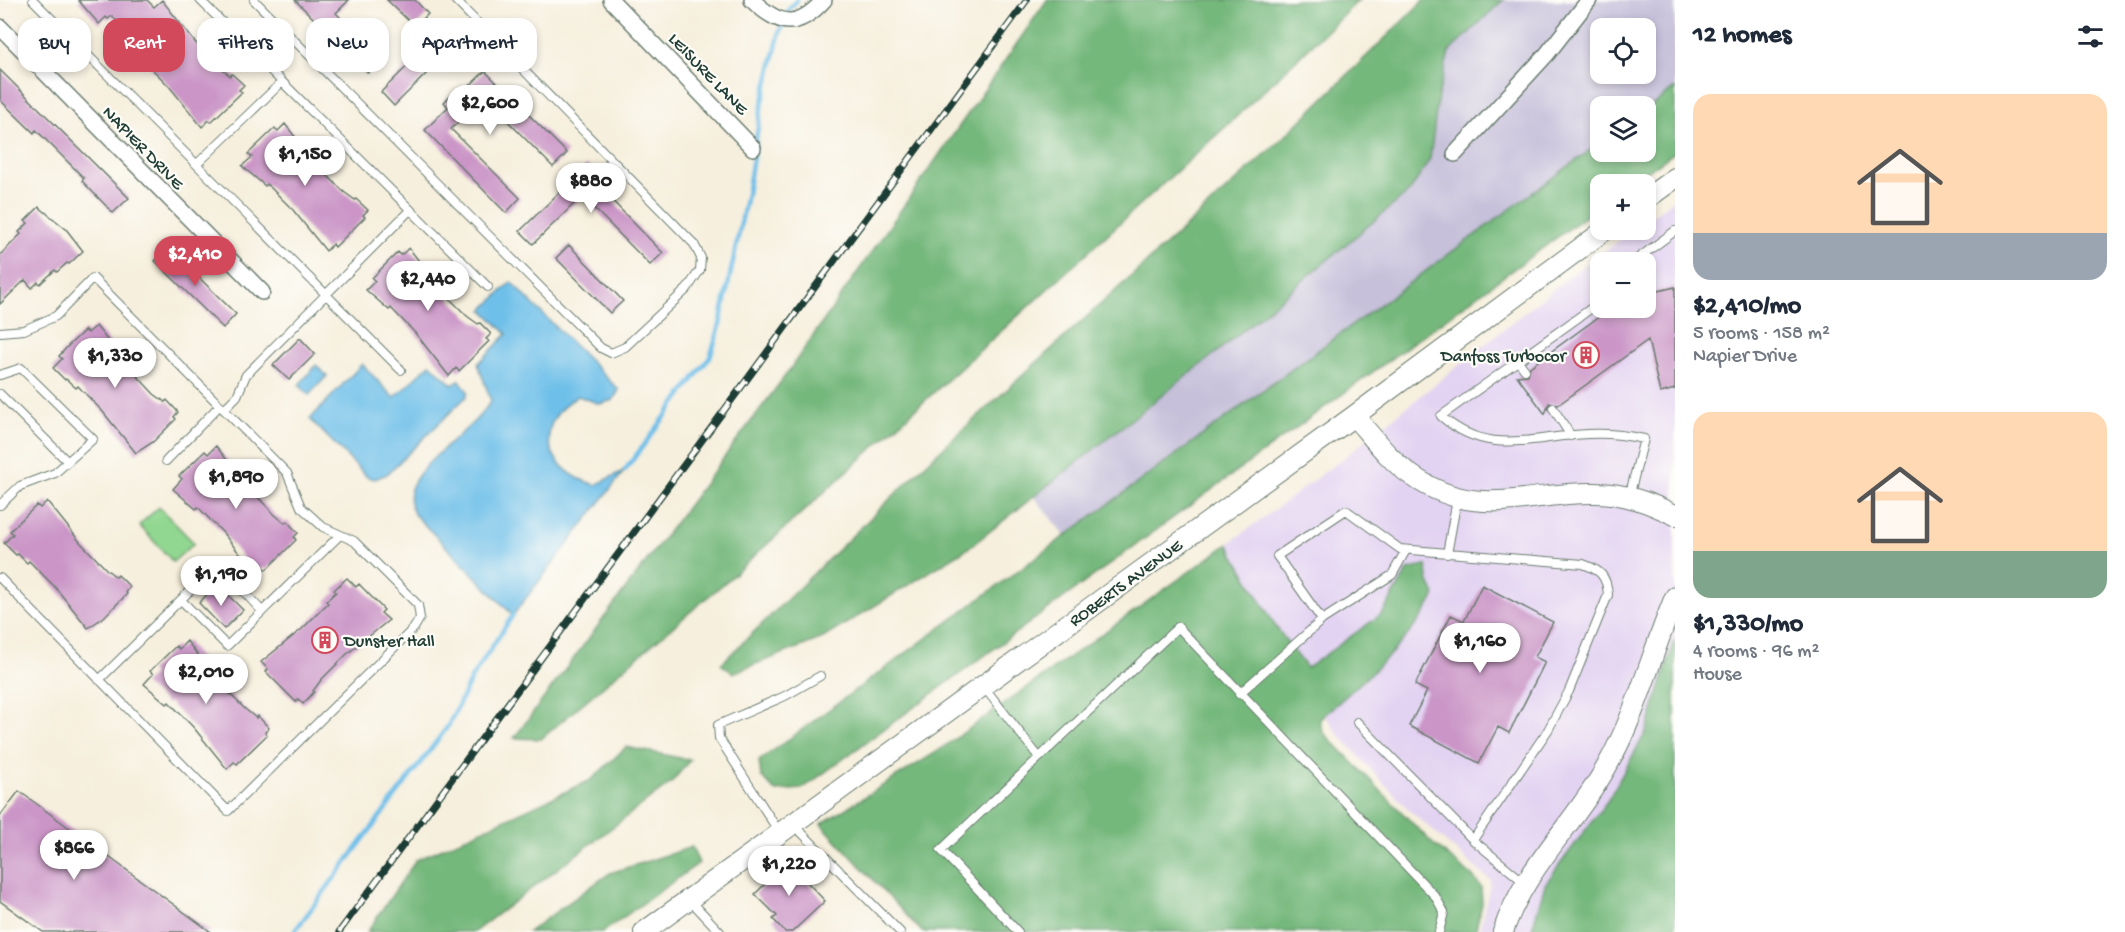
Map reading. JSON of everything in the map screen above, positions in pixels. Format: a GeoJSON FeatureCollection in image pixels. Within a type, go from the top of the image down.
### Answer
{"type":"FeatureCollection","features":[{"type":"Feature","properties":{"kind":"street","name":"LEISURE LANE"},"geometry":{"type":"LineString","coordinates":[[611,0],[753,148]]}},
{"type":"Feature","properties":{"kind":"street"},"geometry":{"type":"LineString","coordinates":[[752,0],[766,13],[790,20],[808,16],[824,0]]}},
{"type":"Feature","properties":{"kind":"street"},"geometry":{"type":"LineString","coordinates":[[1455,154],[1547,54],[1589,0]]}},
{"type":"Feature","properties":{"kind":"street","name":"NAPIER DRIVE"},"geometry":{"type":"LineString","coordinates":[[0,27],[262,292]]}},
{"type":"Feature","properties":{"kind":"street"},"geometry":{"type":"LineString","coordinates":[[1656,192],[1675,178]]}},
{"type":"Feature","properties":{"kind":"street","name":"ROBERTS AVENUE"},"geometry":{"type":"LineString","coordinates":[[644,932],[1354,416],[1592,240]]}},
{"type":"Feature","properties":{"kind":"street"},"geometry":{"type":"LineString","coordinates":[[1354,416],[1396,463],[1411,476],[1457,497],[1493,503],[1596,493],[1629,497],[1675,515]]}},
{"type":"Feature","properties":{"kind":"street"},"geometry":{"type":"LineString","coordinates":[[1503,932],[1525,884],[1608,766],[1622,736],[1675,597]]}},
{"type":"Feature","properties":{"kind":"lane"},"geometry":{"type":"LineString","coordinates":[[33,0],[401,370]]}},
{"type":"Feature","properties":{"kind":"lane"},"geometry":{"type":"LineString","coordinates":[[200,0],[488,287]]}},
{"type":"Feature","properties":{"kind":"lane"},"geometry":{"type":"LineString","coordinates":[[254,0],[601,348],[611,352],[626,347],[687,289],[700,270],[701,258],[694,243],[455,0]]}},
{"type":"Feature","properties":{"kind":"lane"},"geometry":{"type":"LineString","coordinates":[[197,164],[282,82]]}},
{"type":"Feature","properties":{"kind":"lane"},"geometry":{"type":"LineString","coordinates":[[166,461],[222,407],[237,396],[246,375],[410,210]]}},
{"type":"Feature","properties":{"kind":"lane"},"geometry":{"type":"LineString","coordinates":[[1647,252],[1675,231]]}},
{"type":"Feature","properties":{"kind":"lane"},"geometry":{"type":"LineString","coordinates":[[0,332],[24,330],[48,320],[93,278],[287,473],[301,507],[323,527],[354,541],[418,605],[420,618],[414,628],[228,812],[0,578]]}},
{"type":"Feature","properties":{"kind":"lane"},"geometry":{"type":"LineString","coordinates":[[1590,309],[1441,416],[1464,433],[1504,443],[1571,436],[1621,435],[1644,439],[1629,497]]}},
{"type":"Feature","properties":{"kind":"lane"},"geometry":{"type":"LineString","coordinates":[[1518,361],[1525,370]]}},
{"type":"Feature","properties":{"kind":"lane"},"geometry":{"type":"LineString","coordinates":[[0,375],[21,368],[93,439],[55,473],[20,486],[0,505]]}},
{"type":"Feature","properties":{"kind":"lane"},"geometry":{"type":"LineString","coordinates":[[0,394],[68,462]]}},
{"type":"Feature","properties":{"kind":"lane"},"geometry":{"type":"LineString","coordinates":[[1553,408],[1571,436]]}},
{"type":"Feature","properties":{"kind":"lane"},"geometry":{"type":"LineString","coordinates":[[1447,554],[1457,497]]}},
{"type":"Feature","properties":{"kind":"lane"},"geometry":{"type":"LineString","coordinates":[[1322,620],[1277,556],[1346,510],[1400,549],[1583,564],[1598,569],[1607,585],[1608,595],[1569,691],[1548,730],[1473,840]]}},
{"type":"Feature","properties":{"kind":"lane"},"geometry":{"type":"LineString","coordinates":[[181,600],[227,646],[340,535]]}},
{"type":"Feature","properties":{"kind":"lane"},"geometry":{"type":"LineString","coordinates":[[1239,694],[1322,620],[1392,575],[1406,550]]}},
{"type":"Feature","properties":{"kind":"lane"},"geometry":{"type":"LineString","coordinates":[[99,680],[206,575],[220,573],[262,611]]}},
{"type":"Feature","properties":{"kind":"lane"},"geometry":{"type":"LineString","coordinates":[[1018,932],[941,850],[1038,756],[1178,627],[1239,694],[1435,896],[1444,912],[1439,932]]}},
{"type":"Feature","properties":{"kind":"lane"},"geometry":{"type":"LineString","coordinates":[[820,676],[785,696],[718,725],[720,738],[786,828],[900,932]]}},
{"type":"Feature","properties":{"kind":"lane"},"geometry":{"type":"LineString","coordinates":[[983,686],[1038,756]]}},
{"type":"Feature","properties":{"kind":"lane"},"geometry":{"type":"LineString","coordinates":[[1357,722],[1473,840],[1525,884]]}},
{"type":"Feature","properties":{"kind":"lane"},"geometry":{"type":"LineString","coordinates":[[689,898],[720,932]]}},
{"type":"Feature","properties":{"kind":"shaded area"},"geometry":{"type":"Polygon","coordinates":[[[1503,0],[1675,0],[1675,88],[1656,102],[1656,96],[1590,96],[1590,150],[1065,536],[1034,497],[1217,352],[1438,96],[1449,52],[1503,0]]]}},
{"type":"Feature","properties":{"kind":"shaded area"},"geometry":{"type":"Polygon","coordinates":[[[1675,199],[1675,932],[1479,932],[1491,881],[1409,810],[1338,734],[1308,692],[1228,544],[1341,460],[1590,262],[1590,318],[1656,318],[1656,252],[1603,252],[1619,240],[1656,240],[1656,213],[1675,199]]]}},
{"type":"Feature","properties":{"kind":"green space"},"geometry":{"type":"Polygon","coordinates":[[[1047,0],[1359,0],[1232,121],[729,579],[541,739],[514,738],[788,372],[1047,0]]]}},
{"type":"Feature","properties":{"kind":"green space"},"geometry":{"type":"Polygon","coordinates":[[[1424,0],[1503,0],[1449,52],[1438,96],[1430,159],[1410,191],[1217,352],[970,547],[823,638],[733,673],[721,664],[934,456],[1284,137],[1424,0]]]}},
{"type":"Feature","properties":{"kind":"green space"},"geometry":{"type":"Polygon","coordinates":[[[1675,88],[1675,152],[1644,174],[1590,174],[1590,213],[802,789],[775,791],[761,776],[759,761],[1590,150],[1590,162],[1656,162],[1656,102],[1675,88]]]}},
{"type":"Feature","properties":{"kind":"green space"},"geometry":{"type":"Polygon","coordinates":[[[159,507],[194,543],[173,562],[139,525],[159,507]]]}},
{"type":"Feature","properties":{"kind":"green space"},"geometry":{"type":"Polygon","coordinates":[[[1228,544],[1276,627],[1307,668],[1383,613],[1408,570],[1427,565],[1428,580],[1435,595],[1426,612],[1384,661],[1320,719],[1323,732],[1431,842],[1472,876],[1481,887],[1482,904],[1475,932],[922,932],[821,824],[935,753],[1228,544]]]}},
{"type":"Feature","properties":{"kind":"green space"},"geometry":{"type":"Polygon","coordinates":[[[1675,639],[1675,932],[1531,932],[1545,884],[1608,800],[1647,730],[1675,639]]]}},
{"type":"Feature","properties":{"kind":"green space"},"geometry":{"type":"Polygon","coordinates":[[[626,747],[690,760],[671,783],[474,932],[367,932],[416,860],[591,780],[626,747]]]}},
{"type":"Feature","properties":{"kind":"green space"},"geometry":{"type":"Polygon","coordinates":[[[692,847],[699,863],[603,932],[528,932],[610,873],[692,847]]]}},
{"type":"Feature","properties":{"kind":"water"},"geometry":{"type":"Polygon","coordinates":[[[511,282],[619,390],[613,400],[600,404],[578,396],[563,408],[553,420],[549,433],[550,446],[556,459],[579,479],[596,485],[625,470],[513,615],[414,514],[409,498],[415,481],[423,469],[472,424],[491,401],[478,364],[507,334],[483,310],[511,282]]]}},
{"type":"Feature","properties":{"kind":"water"},"geometry":{"type":"Polygon","coordinates":[[[362,364],[394,398],[430,364],[453,385],[460,380],[468,392],[466,397],[387,474],[375,479],[367,477],[310,419],[362,364]]]}},
{"type":"Feature","properties":{"kind":"water"},"geometry":{"type":"Polygon","coordinates":[[[316,365],[327,376],[309,395],[299,385],[316,365]]]}},
{"type":"Feature","properties":{"kind":"building"},"geometry":{"type":"Polygon","coordinates":[[[78,0],[147,0],[154,7],[162,0],[176,18],[114,18],[112,16],[103,18],[99,24],[78,0]]]}},
{"type":"Feature","properties":{"kind":"building"},"geometry":{"type":"Polygon","coordinates":[[[295,0],[349,0],[336,13],[341,18],[313,18],[295,0]]]}},
{"type":"Feature","properties":{"kind":"building"},"geometry":{"type":"Polygon","coordinates":[[[387,0],[415,0],[428,14],[424,18],[406,18],[387,0]]]}},
{"type":"Feature","properties":{"kind":"building"},"geometry":{"type":"Polygon","coordinates":[[[185,29],[197,44],[197,72],[226,72],[230,76],[232,74],[244,85],[239,90],[242,92],[211,122],[209,120],[202,127],[155,72],[185,72],[185,29]]]}},
{"type":"Feature","properties":{"kind":"building"},"geometry":{"type":"Polygon","coordinates":[[[0,70],[129,198],[113,213],[82,181],[84,178],[36,130],[34,133],[0,100],[0,70]]]}},
{"type":"Feature","properties":{"kind":"building"},"geometry":{"type":"Polygon","coordinates":[[[401,72],[428,72],[394,106],[381,92],[401,72]]]}},
{"type":"Feature","properties":{"kind":"building"},"geometry":{"type":"Polygon","coordinates":[[[486,72],[567,153],[553,167],[484,97],[451,129],[520,198],[506,213],[425,130],[448,107],[444,102],[457,90],[461,94],[486,72]]]}},
{"type":"Feature","properties":{"kind":"building"},"geometry":{"type":"Polygon","coordinates":[[[285,124],[318,166],[344,192],[368,210],[363,215],[365,217],[335,247],[333,244],[326,251],[293,210],[267,184],[265,186],[242,166],[252,157],[248,154],[275,128],[278,131],[285,124]]]}},
{"type":"Feature","properties":{"kind":"building"},"geometry":{"type":"Polygon","coordinates":[[[587,165],[600,178],[595,183],[663,253],[650,265],[582,196],[533,244],[520,231],[587,165]]]}},
{"type":"Feature","properties":{"kind":"building"},"geometry":{"type":"Polygon","coordinates":[[[39,207],[66,229],[83,251],[69,264],[67,263],[57,272],[55,270],[32,288],[25,280],[0,304],[0,255],[21,234],[19,232],[28,223],[25,221],[39,207]]]}},
{"type":"Feature","properties":{"kind":"building"},"geometry":{"type":"Polygon","coordinates":[[[569,245],[623,301],[610,313],[556,258],[569,245]]]}},
{"type":"Feature","properties":{"kind":"building"},"geometry":{"type":"Polygon","coordinates":[[[168,247],[236,314],[223,328],[155,261],[168,247]]]}},
{"type":"Feature","properties":{"kind":"building"},"geometry":{"type":"Polygon","coordinates":[[[409,248],[441,290],[467,316],[478,324],[480,323],[491,334],[486,339],[489,341],[459,371],[456,368],[449,376],[416,334],[391,308],[389,310],[366,290],[375,281],[372,278],[398,252],[401,255],[409,248]]]}},
{"type":"Feature","properties":{"kind":"building","name":"Danfoss Turbocor"},"geometry":{"type":"Polygon","coordinates":[[[1675,287],[1675,389],[1660,393],[1648,340],[1558,405],[1549,403],[1545,414],[1517,376],[1528,375],[1530,367],[1597,318],[1656,318],[1656,292],[1675,287]]]}},
{"type":"Feature","properties":{"kind":"building"},"geometry":{"type":"Polygon","coordinates":[[[96,326],[154,394],[165,402],[167,400],[178,412],[174,417],[176,419],[153,442],[136,453],[103,412],[78,386],[76,388],[53,368],[62,359],[59,356],[68,346],[85,330],[88,333],[96,326]]]}},
{"type":"Feature","properties":{"kind":"building"},"geometry":{"type":"Polygon","coordinates":[[[300,338],[315,354],[289,380],[273,365],[300,338]]]}},
{"type":"Feature","properties":{"kind":"building"},"geometry":{"type":"Polygon","coordinates":[[[216,446],[249,488],[274,514],[285,523],[287,521],[298,533],[294,537],[296,540],[266,570],[263,567],[256,574],[223,533],[198,507],[196,509],[173,489],[182,479],[179,476],[205,451],[208,454],[216,446]]]}},
{"type":"Feature","properties":{"kind":"building"},"geometry":{"type":"Polygon","coordinates":[[[47,501],[80,542],[106,569],[116,577],[118,575],[130,587],[125,592],[127,594],[104,617],[88,628],[55,587],[29,561],[27,563],[4,543],[13,534],[10,531],[20,521],[37,505],[40,508],[47,501]]]}},
{"type":"Feature","properties":{"kind":"building","name":"Dunster Hall"},"geometry":{"type":"Polygon","coordinates":[[[347,578],[356,587],[359,584],[384,610],[381,613],[389,620],[347,654],[321,680],[303,704],[298,699],[296,702],[266,672],[268,669],[261,662],[302,629],[328,603],[326,601],[336,592],[334,590],[347,578]]]}},
{"type":"Feature","properties":{"kind":"building"},"geometry":{"type":"Polygon","coordinates":[[[217,584],[243,610],[224,629],[199,603],[217,584]]]}},
{"type":"Feature","properties":{"kind":"building"},"geometry":{"type":"Polygon","coordinates":[[[1482,585],[1553,622],[1535,657],[1545,662],[1509,733],[1498,727],[1479,763],[1409,726],[1427,691],[1415,685],[1451,615],[1464,621],[1482,585]]]}},
{"type":"Feature","properties":{"kind":"building"},"geometry":{"type":"Polygon","coordinates":[[[187,641],[219,683],[245,709],[256,718],[258,716],[269,728],[265,732],[267,735],[237,764],[234,762],[227,769],[194,728],[169,702],[167,704],[144,684],[153,674],[150,671],[176,646],[179,649],[187,641]]]}},
{"type":"Feature","properties":{"kind":"building"},"geometry":{"type":"Polygon","coordinates":[[[19,791],[211,932],[43,932],[0,901],[0,816],[19,791]]]}},
{"type":"Feature","properties":{"kind":"building"},"geometry":{"type":"Polygon","coordinates":[[[788,862],[825,901],[792,932],[785,932],[773,919],[777,916],[755,894],[765,884],[761,881],[774,869],[778,872],[788,862]]]}},
{"type":"Feature","properties":{"kind":"waterway"},"geometry":{"type":"LineString","coordinates":[[625,470],[710,357],[719,329],[747,194],[761,109],[780,31],[789,9],[797,0]]}},
{"type":"Feature","properties":{"kind":"waterway"},"geometry":{"type":"LineString","coordinates":[[294,932],[448,726],[472,677],[513,615]]}},
{"type":"Feature","properties":{"kind":"railway"},"geometry":{"type":"LineString","coordinates":[[339,932],[1027,0]]}},
{"type":"Feature","properties":{"kind":"place","name":"Danfoss Turbocor"},"geometry":{"type":"Point","coordinates":[1586,355]}},
{"type":"Feature","properties":{"kind":"place","name":"Dunster Hall"},"geometry":{"type":"Point","coordinates":[325,640]}}]}
